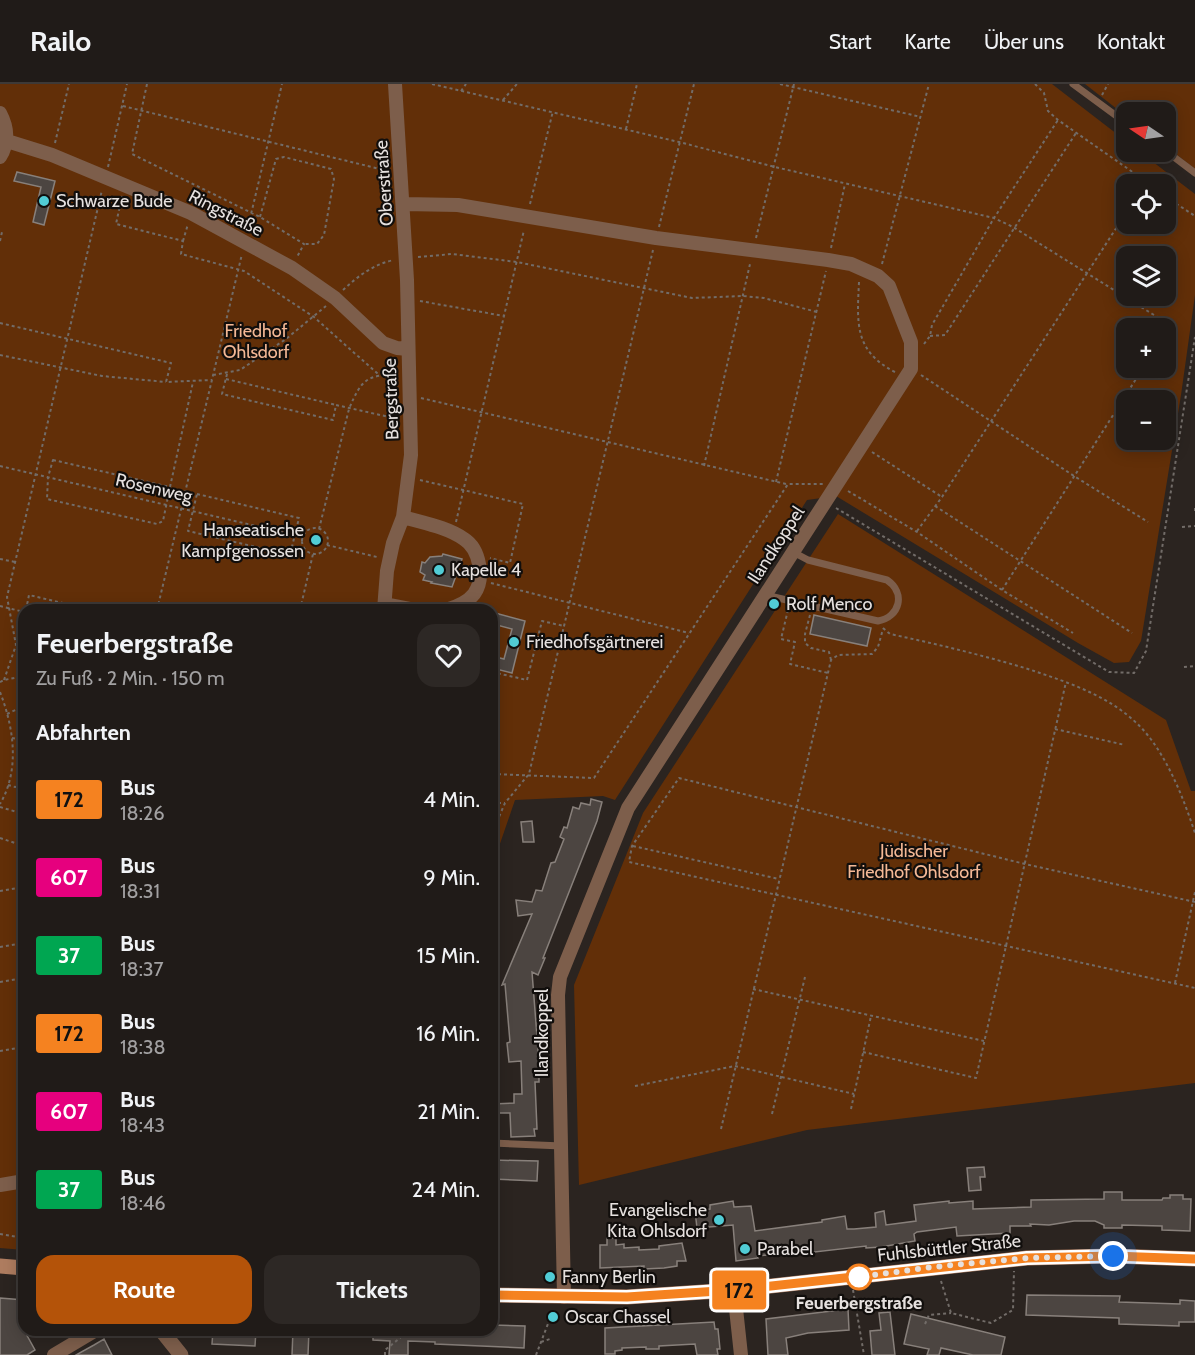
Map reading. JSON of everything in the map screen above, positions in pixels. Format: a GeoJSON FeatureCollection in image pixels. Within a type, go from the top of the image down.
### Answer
{"type":"FeatureCollection","features":[{"type":"Feature","properties":{"kind":"main road","name":"Fuhlsbüttler Straße"},"geometry":{"type":"LineString","coordinates":[[498,1295],[635,1297],[734,1290],[1013,1260],[1113,1256],[1195,1259]]}},
{"type":"Feature","properties":{"kind":"main road"},"geometry":{"type":"LineString","coordinates":[[0,1266],[18,1268]]}},
{"type":"Feature","properties":{"kind":"street","name":"Oberstraße"},"geometry":{"type":"LineString","coordinates":[[395,84],[407,280]]}},
{"type":"Feature","properties":{"kind":"street"},"geometry":{"type":"LineString","coordinates":[[0,113],[6,126],[7,141],[0,157]]}},
{"type":"Feature","properties":{"kind":"street","name":"Ringstraße"},"geometry":{"type":"LineString","coordinates":[[7,141],[52,155],[191,213],[292,268],[335,298],[383,344],[408,349]]}},
{"type":"Feature","properties":{"kind":"street"},"geometry":{"type":"LineString","coordinates":[[404,204],[458,205],[656,238],[828,260],[860,268],[878,276],[889,286],[911,342],[909,369]]}},
{"type":"Feature","properties":{"kind":"street","name":"Bergstraße"},"geometry":{"type":"LineString","coordinates":[[384,604],[389,560],[403,517],[411,455],[407,280]]}},
{"type":"Feature","properties":{"kind":"street","name":"Ilandkoppel"},"geometry":{"type":"LineString","coordinates":[[564,1297],[558,995],[560,977],[628,808],[909,369]]}},
{"type":"Feature","properties":{"kind":"street"},"geometry":{"type":"LineString","coordinates":[[403,517],[443,528],[465,539],[474,548],[479,580],[474,593],[462,604]]}},
{"type":"Feature","properties":{"kind":"street"},"geometry":{"type":"LineString","coordinates":[[0,1185],[18,1182]]}},
{"type":"Feature","properties":{"kind":"street"},"geometry":{"type":"LineString","coordinates":[[734,1290],[741,1355]]}},
{"type":"Feature","properties":{"kind":"street"},"geometry":{"type":"LineString","coordinates":[[54,1355],[86,1336]]}},
{"type":"Feature","properties":{"kind":"street"},"geometry":{"type":"LineString","coordinates":[[166,1336],[181,1355]]}},
{"type":"Feature","properties":{"kind":"lane"},"geometry":{"type":"LineString","coordinates":[[1073,84],[1116,116]]}},
{"type":"Feature","properties":{"kind":"lane"},"geometry":{"type":"LineString","coordinates":[[1176,159],[1195,173]]}},
{"type":"Feature","properties":{"kind":"lane"},"geometry":{"type":"LineString","coordinates":[[765,595],[881,625],[898,607],[899,596],[891,582],[808,560],[792,551]]}},
{"type":"Feature","properties":{"kind":"lane"},"geometry":{"type":"LineString","coordinates":[[498,1143],[562,1146]]}},
{"type":"Feature","properties":{"kind":"path"},"geometry":{"type":"LineString","coordinates":[[52,155],[69,84]]}},
{"type":"Feature","properties":{"kind":"path"},"geometry":{"type":"LineString","coordinates":[[4,680],[16,645],[7,597],[123,106],[126,84]]}},
{"type":"Feature","properties":{"kind":"path"},"geometry":{"type":"LineString","coordinates":[[147,84],[132,154],[260,217],[304,244],[317,244],[324,235],[334,180],[330,169],[284,157],[276,159],[260,217]]}},
{"type":"Feature","properties":{"kind":"path"},"geometry":{"type":"LineString","coordinates":[[158,604],[282,84]]}},
{"type":"Feature","properties":{"kind":"path"},"geometry":{"type":"LineString","coordinates":[[432,84],[994,218],[1013,227],[1157,318]]}},
{"type":"Feature","properties":{"kind":"path"},"geometry":{"type":"LineString","coordinates":[[461,91],[466,84]]}},
{"type":"Feature","properties":{"kind":"path"},"geometry":{"type":"LineString","coordinates":[[503,100],[517,84]]}},
{"type":"Feature","properties":{"kind":"path"},"geometry":{"type":"LineString","coordinates":[[626,129],[637,84]]}},
{"type":"Feature","properties":{"kind":"path"},"geometry":{"type":"LineString","coordinates":[[498,819],[505,803],[529,774],[643,289],[694,84]]}},
{"type":"Feature","properties":{"kind":"path"},"geometry":{"type":"LineString","coordinates":[[780,84],[921,117]]}},
{"type":"Feature","properties":{"kind":"path"},"geometry":{"type":"LineString","coordinates":[[878,276],[929,84]]}},
{"type":"Feature","properties":{"kind":"path"},"geometry":{"type":"LineString","coordinates":[[1035,84],[1044,93],[1048,111],[1135,174]]}},
{"type":"Feature","properties":{"kind":"path"},"geometry":{"type":"LineString","coordinates":[[704,466],[753,251],[794,86]]}},
{"type":"Feature","properties":{"kind":"path"},"geometry":{"type":"LineString","coordinates":[[123,106],[402,175]]}},
{"type":"Feature","properties":{"kind":"path"},"geometry":{"type":"LineString","coordinates":[[453,533],[552,111]]}},
{"type":"Feature","properties":{"kind":"path"},"geometry":{"type":"LineString","coordinates":[[909,369],[930,336],[932,325],[994,218],[1058,120]]}},
{"type":"Feature","properties":{"kind":"path"},"geometry":{"type":"LineString","coordinates":[[930,336],[945,335],[1076,133]]}},
{"type":"Feature","properties":{"kind":"path"},"geometry":{"type":"LineString","coordinates":[[776,482],[845,183]]}},
{"type":"Feature","properties":{"kind":"path"},"geometry":{"type":"LineString","coordinates":[[124,186],[116,224],[183,241]]}},
{"type":"Feature","properties":{"kind":"path"},"geometry":{"type":"LineString","coordinates":[[1176,204],[1195,216]]}},
{"type":"Feature","properties":{"kind":"path"},"geometry":{"type":"LineString","coordinates":[[191,213],[181,254],[239,268],[314,317],[378,374]]}},
{"type":"Feature","properties":{"kind":"path"},"geometry":{"type":"LineString","coordinates":[[917,532],[992,421],[1116,228]]}},
{"type":"Feature","properties":{"kind":"path"},"geometry":{"type":"LineString","coordinates":[[0,241],[2,232]]}},
{"type":"Feature","properties":{"kind":"path"},"geometry":{"type":"LineString","coordinates":[[292,268],[304,244]]}},
{"type":"Feature","properties":{"kind":"path"},"geometry":{"type":"LineString","coordinates":[[213,375],[240,370],[314,317],[357,277],[384,262],[406,258],[452,254],[517,262],[692,298],[743,296],[764,298],[817,312]]}},
{"type":"Feature","properties":{"kind":"path"},"geometry":{"type":"LineString","coordinates":[[860,268],[859,327],[866,350],[880,365],[909,369],[992,421],[1074,477],[1148,522]]}},
{"type":"Feature","properties":{"kind":"path"},"geometry":{"type":"LineString","coordinates":[[408,299],[504,316]]}},
{"type":"Feature","properties":{"kind":"path"},"geometry":{"type":"LineString","coordinates":[[0,323],[171,363],[166,382]]}},
{"type":"Feature","properties":{"kind":"path"},"geometry":{"type":"LineString","coordinates":[[826,501],[1109,672],[1134,673],[1146,651],[1195,337]]}},
{"type":"Feature","properties":{"kind":"path"},"geometry":{"type":"LineString","coordinates":[[0,355],[102,376],[166,382],[212,380]]}},
{"type":"Feature","properties":{"kind":"path"},"geometry":{"type":"LineString","coordinates":[[227,374],[222,394],[333,420],[336,405]]}},
{"type":"Feature","properties":{"kind":"path"},"geometry":{"type":"LineString","coordinates":[[319,529],[349,409],[356,392],[365,381],[378,374],[410,375]]}},
{"type":"Feature","properties":{"kind":"path"},"geometry":{"type":"LineString","coordinates":[[1002,590],[1137,378]]}},
{"type":"Feature","properties":{"kind":"path"},"geometry":{"type":"LineString","coordinates":[[226,379],[410,422]]}},
{"type":"Feature","properties":{"kind":"path"},"geometry":{"type":"LineString","coordinates":[[170,487],[52,460],[48,477],[47,499],[157,524],[163,521],[193,382]]}},
{"type":"Feature","properties":{"kind":"path"},"geometry":{"type":"LineString","coordinates":[[410,396],[482,411],[776,482],[836,484],[917,532],[1002,590],[1073,633]]}},
{"type":"Feature","properties":{"kind":"path"},"geometry":{"type":"LineString","coordinates":[[862,445],[942,497]]}},
{"type":"Feature","properties":{"kind":"path","name":"Rosenweg"},"geometry":{"type":"LineString","coordinates":[[0,466],[303,537]]}},
{"type":"Feature","properties":{"kind":"path"},"geometry":{"type":"LineString","coordinates":[[408,478],[523,504],[510,562],[476,555]]}},
{"type":"Feature","properties":{"kind":"path"},"geometry":{"type":"LineString","coordinates":[[498,774],[594,778],[788,484]]}},
{"type":"Feature","properties":{"kind":"path"},"geometry":{"type":"LineString","coordinates":[[197,494],[299,518],[295,536],[290,555],[188,531],[197,494]]}},
{"type":"Feature","properties":{"kind":"path"},"geometry":{"type":"LineString","coordinates":[[935,506],[1132,633]]}},
{"type":"Feature","properties":{"kind":"path"},"geometry":{"type":"LineString","coordinates":[[1195,508],[1195,513]]}},
{"type":"Feature","properties":{"kind":"path"},"geometry":{"type":"LineString","coordinates":[[1182,527],[1195,526]]}},
{"type":"Feature","properties":{"kind":"path"},"geometry":{"type":"LineString","coordinates":[[319,529],[325,533],[327,545],[323,551],[313,554],[305,549],[302,542],[303,537],[307,530],[319,529]]}},
{"type":"Feature","properties":{"kind":"path"},"geometry":{"type":"LineString","coordinates":[[327,545],[389,560]]}},
{"type":"Feature","properties":{"kind":"path"},"geometry":{"type":"LineString","coordinates":[[301,604],[313,554]]}},
{"type":"Feature","properties":{"kind":"path"},"geometry":{"type":"LineString","coordinates":[[0,559],[16,563]]}},
{"type":"Feature","properties":{"kind":"path"},"geometry":{"type":"LineString","coordinates":[[479,580],[689,633]]}},
{"type":"Feature","properties":{"kind":"path"},"geometry":{"type":"LineString","coordinates":[[27,604],[29,595],[67,604]]}},
{"type":"Feature","properties":{"kind":"path"},"geometry":{"type":"LineString","coordinates":[[790,602],[781,639],[795,642],[790,664],[828,673]]}},
{"type":"Feature","properties":{"kind":"path"},"geometry":{"type":"LineString","coordinates":[[0,606],[18,610]]}},
{"type":"Feature","properties":{"kind":"path"},"geometry":{"type":"LineString","coordinates":[[721,1129],[831,660],[829,652],[811,648],[806,643],[805,634],[812,607]]}},
{"type":"Feature","properties":{"kind":"path"},"geometry":{"type":"LineString","coordinates":[[498,673],[527,680],[542,621],[564,626]]}},
{"type":"Feature","properties":{"kind":"path"},"geometry":{"type":"LineString","coordinates":[[831,660],[838,655],[872,654],[878,647],[881,625]]}},
{"type":"Feature","properties":{"kind":"path"},"geometry":{"type":"LineString","coordinates":[[881,625],[890,634],[950,646],[1066,682],[1104,699],[1133,721],[1149,737],[1172,775],[1195,833]]}},
{"type":"Feature","properties":{"kind":"path"},"geometry":{"type":"LineString","coordinates":[[1184,667],[1195,666]]}},
{"type":"Feature","properties":{"kind":"path"},"geometry":{"type":"LineString","coordinates":[[0,682],[18,677]]}},
{"type":"Feature","properties":{"kind":"path"},"geometry":{"type":"LineString","coordinates":[[863,1052],[976,1078],[1066,682]]}},
{"type":"Feature","properties":{"kind":"path"},"geometry":{"type":"LineString","coordinates":[[0,692],[12,738],[13,762],[0,806],[18,812]]}},
{"type":"Feature","properties":{"kind":"path"},"geometry":{"type":"LineString","coordinates":[[7,714],[18,709]]}},
{"type":"Feature","properties":{"kind":"path"},"geometry":{"type":"LineString","coordinates":[[1055,729],[1125,745]]}},
{"type":"Feature","properties":{"kind":"path"},"geometry":{"type":"LineString","coordinates":[[12,738],[18,739]]}},
{"type":"Feature","properties":{"kind":"path"},"geometry":{"type":"LineString","coordinates":[[1194,902],[1024,864],[679,778],[632,846],[629,862],[1195,988]]}},
{"type":"Feature","properties":{"kind":"path"},"geometry":{"type":"LineString","coordinates":[[8,785],[18,786]]}},
{"type":"Feature","properties":{"kind":"path"},"geometry":{"type":"LineString","coordinates":[[498,803],[505,803]]}},
{"type":"Feature","properties":{"kind":"path"},"geometry":{"type":"LineString","coordinates":[[0,838],[18,844]]}},
{"type":"Feature","properties":{"kind":"path"},"geometry":{"type":"LineString","coordinates":[[632,846],[779,879]]}},
{"type":"Feature","properties":{"kind":"path"},"geometry":{"type":"LineString","coordinates":[[0,891],[18,888]]}},
{"type":"Feature","properties":{"kind":"path"},"geometry":{"type":"LineString","coordinates":[[1175,983],[1195,892]]}},
{"type":"Feature","properties":{"kind":"path"},"geometry":{"type":"LineString","coordinates":[[0,947],[18,944]]}},
{"type":"Feature","properties":{"kind":"path"},"geometry":{"type":"LineString","coordinates":[[772,1114],[804,976]]}},
{"type":"Feature","properties":{"kind":"path"},"geometry":{"type":"LineString","coordinates":[[0,982],[18,979]]}},
{"type":"Feature","properties":{"kind":"path"},"geometry":{"type":"LineString","coordinates":[[753,990],[984,1041]]}},
{"type":"Feature","properties":{"kind":"path"},"geometry":{"type":"LineString","coordinates":[[851,1109],[871,1016]]}},
{"type":"Feature","properties":{"kind":"path"},"geometry":{"type":"LineString","coordinates":[[0,1051],[18,1048]]}},
{"type":"Feature","properties":{"kind":"path"},"geometry":{"type":"LineString","coordinates":[[635,1086],[735,1066],[854,1094]]}},
{"type":"Feature","properties":{"kind":"path"},"geometry":{"type":"LineString","coordinates":[[0,1234],[18,1237]]}},
{"type":"Feature","properties":{"kind":"path"},"geometry":{"type":"LineString","coordinates":[[926,1324],[929,1315],[951,1313],[991,1323],[1013,1310],[1015,1277],[1013,1260]]}},
{"type":"Feature","properties":{"kind":"path"},"geometry":{"type":"LineString","coordinates":[[933,1267],[943,1285],[951,1313]]}},
{"type":"Feature","properties":{"kind":"path"},"geometry":{"type":"LineString","coordinates":[[851,1278],[864,1355]]}},
{"type":"Feature","properties":{"kind":"path"},"geometry":{"type":"LineString","coordinates":[[536,1355],[551,1316]]}},
{"type":"Feature","properties":{"kind":"path"},"geometry":{"type":"LineString","coordinates":[[385,1355],[385,1350],[400,1336]]}},
{"type":"Feature","properties":{"kind":"path"},"geometry":{"type":"LineString","coordinates":[[541,1342],[550,1339]]}},
{"type":"Feature","properties":{"kind":"green space","name":"Friedhof Ohlsdorf"},"geometry":{"type":"Polygon","coordinates":[[[0,84],[1052,84],[1116,133],[1116,162],[1153,162],[1169,174],[1116,174],[1116,234],[1176,234],[1176,179],[1195,194],[1195,295],[1176,426],[1176,390],[1116,390],[1116,450],[1172,450],[1141,641],[1129,662],[1114,663],[1078,643],[836,496],[807,500],[615,800],[603,796],[515,800],[498,850],[498,604],[18,604],[18,1250],[0,1248],[0,84]]]}},
{"type":"Feature","properties":{"kind":"green space"},"geometry":{"type":"Polygon","coordinates":[[[1085,84],[1195,84],[1195,169],[1176,154],[1176,102],[1116,102],[1116,108],[1085,84]]]}},
{"type":"Feature","properties":{"kind":"green space","name":"Jüdischer Friedhof Ohlsdorf"},"geometry":{"type":"Polygon","coordinates":[[[838,514],[1166,720],[1191,791],[1195,791],[1195,1083],[807,1130],[579,1185],[574,985],[643,813],[838,514]]]}},
{"type":"Feature","properties":{"kind":"building"},"geometry":{"type":"Polygon","coordinates":[[[17,172],[55,181],[44,225],[33,222],[41,187],[14,181],[17,172]]]}},
{"type":"Feature","properties":{"kind":"building","name":"Kapelle 4"},"geometry":{"type":"Polygon","coordinates":[[[443,554],[462,559],[452,587],[423,580],[425,575],[420,572],[422,562],[425,563],[430,557],[443,554]]]}},
{"type":"Feature","properties":{"kind":"building","name":"Friedhofsgärtnerei"},"geometry":{"type":"Polygon","coordinates":[[[498,614],[525,621],[512,673],[498,670],[498,658],[504,659],[512,629],[498,625],[498,614]]]}},
{"type":"Feature","properties":{"kind":"building"},"geometry":{"type":"Polygon","coordinates":[[[814,615],[871,628],[867,646],[810,634],[814,615]]]}},
{"type":"Feature","properties":{"kind":"building"},"geometry":{"type":"Polygon","coordinates":[[[591,799],[602,802],[597,821],[538,975],[532,972],[539,1062],[539,1082],[535,1082],[537,1129],[534,1129],[535,1136],[511,1137],[510,1113],[498,1113],[498,1104],[514,1103],[514,1094],[522,1094],[521,1061],[509,1062],[507,1043],[510,1042],[505,984],[502,985],[532,914],[518,916],[516,900],[532,902],[536,890],[542,891],[551,863],[555,862],[564,839],[560,837],[564,827],[567,828],[573,807],[579,809],[581,803],[590,805],[591,799]]]}},
{"type":"Feature","properties":{"kind":"building"},"geometry":{"type":"Polygon","coordinates":[[[532,821],[534,842],[523,842],[521,822],[532,821]]]}},
{"type":"Feature","properties":{"kind":"building"},"geometry":{"type":"Polygon","coordinates":[[[498,1160],[538,1161],[537,1181],[498,1179],[498,1160]]]}},
{"type":"Feature","properties":{"kind":"building"},"geometry":{"type":"Polygon","coordinates":[[[984,1167],[985,1177],[980,1177],[981,1190],[969,1191],[967,1168],[984,1167]]]}},
{"type":"Feature","properties":{"kind":"building"},"geometry":{"type":"Polygon","coordinates":[[[1104,1192],[1122,1192],[1122,1200],[1162,1200],[1170,1198],[1170,1195],[1183,1195],[1183,1199],[1191,1199],[1190,1231],[1162,1230],[1162,1226],[1122,1225],[1122,1228],[1104,1228],[1104,1225],[1095,1221],[1074,1221],[1049,1225],[1010,1226],[1010,1233],[957,1236],[956,1227],[917,1232],[914,1234],[915,1241],[881,1247],[866,1248],[866,1246],[806,1253],[806,1251],[798,1252],[797,1247],[776,1250],[776,1254],[736,1261],[733,1225],[697,1228],[695,1211],[710,1209],[710,1205],[733,1201],[734,1207],[751,1206],[755,1231],[822,1222],[822,1220],[845,1216],[847,1229],[854,1229],[876,1227],[875,1213],[884,1211],[886,1225],[916,1221],[914,1205],[973,1201],[973,1209],[1031,1207],[1031,1200],[1104,1199],[1104,1192]]]}},
{"type":"Feature","properties":{"kind":"building"},"geometry":{"type":"Polygon","coordinates":[[[607,1238],[616,1238],[616,1245],[624,1244],[624,1248],[639,1247],[639,1250],[659,1249],[659,1246],[682,1243],[686,1261],[677,1261],[677,1266],[664,1268],[644,1269],[644,1266],[600,1268],[600,1245],[607,1245],[607,1238]]]}},
{"type":"Feature","properties":{"kind":"building"},"geometry":{"type":"Polygon","coordinates":[[[1027,1295],[1120,1296],[1119,1302],[1180,1304],[1180,1300],[1195,1301],[1195,1322],[1179,1322],[1179,1326],[1119,1324],[1119,1318],[1026,1315],[1027,1295]]]}},
{"type":"Feature","properties":{"kind":"building"},"geometry":{"type":"Polygon","coordinates":[[[0,1298],[18,1300],[18,1336],[27,1336],[35,1350],[27,1355],[0,1355],[0,1298]]]}},
{"type":"Feature","properties":{"kind":"building"},"geometry":{"type":"Polygon","coordinates":[[[848,1309],[849,1330],[808,1333],[786,1338],[788,1355],[768,1355],[766,1319],[848,1309]]]}},
{"type":"Feature","properties":{"kind":"building"},"geometry":{"type":"Polygon","coordinates":[[[890,1312],[895,1355],[872,1355],[870,1331],[881,1330],[879,1313],[890,1312]]]}},
{"type":"Feature","properties":{"kind":"building"},"geometry":{"type":"Polygon","coordinates":[[[911,1314],[1005,1337],[1001,1355],[973,1355],[941,1348],[939,1355],[927,1355],[929,1349],[904,1344],[911,1314]]]}},
{"type":"Feature","properties":{"kind":"building"},"geometry":{"type":"Polygon","coordinates":[[[714,1322],[715,1329],[718,1329],[720,1349],[717,1349],[718,1355],[697,1355],[695,1344],[659,1346],[659,1349],[622,1348],[622,1350],[615,1351],[615,1354],[605,1354],[605,1328],[714,1322]]]}},
{"type":"Feature","properties":{"kind":"building"},"geometry":{"type":"Polygon","coordinates":[[[498,1325],[525,1326],[524,1348],[408,1341],[408,1355],[389,1355],[390,1341],[373,1340],[373,1336],[498,1336],[498,1325]]]}},
{"type":"Feature","properties":{"kind":"building"},"geometry":{"type":"Polygon","coordinates":[[[213,1336],[256,1336],[255,1346],[212,1344],[213,1336]]]}},
{"type":"Feature","properties":{"kind":"building"},"geometry":{"type":"Polygon","coordinates":[[[293,1336],[309,1336],[308,1355],[292,1355],[293,1336]]]}},
{"type":"Feature","properties":{"kind":"building"},"geometry":{"type":"Polygon","coordinates":[[[104,1339],[112,1355],[76,1355],[94,1345],[104,1339]]]}},
{"type":"Feature","properties":{"kind":"bus line","name":"172"},"geometry":{"type":"LineString","coordinates":[[498,1295],[627,1297],[734,1290],[1027,1258],[1113,1256],[1195,1259]]}},
{"type":"Feature","properties":{"kind":"place","name":"Schwarze Bude"},"geometry":{"type":"Point","coordinates":[44,201]}},
{"type":"Feature","properties":{"kind":"place","name":"Hanseatische Kampfgenossen"},"geometry":{"type":"Point","coordinates":[316,540]}},
{"type":"Feature","properties":{"kind":"place","name":"Kapelle 4"},"geometry":{"type":"Point","coordinates":[439,570]}},
{"type":"Feature","properties":{"kind":"place","name":"Rolf Menco"},"geometry":{"type":"Point","coordinates":[774,604]}},
{"type":"Feature","properties":{"kind":"place","name":"Friedhofsgärtnerei"},"geometry":{"type":"Point","coordinates":[514,642]}},
{"type":"Feature","properties":{"kind":"place","name":"Evangelische Kita Ohlsdorf"},"geometry":{"type":"Point","coordinates":[719,1220]}},
{"type":"Feature","properties":{"kind":"place","name":"Parabel"},"geometry":{"type":"Point","coordinates":[745,1249]}},
{"type":"Feature","properties":{"kind":"place","name":"Fanny Berlin"},"geometry":{"type":"Point","coordinates":[550,1277]}},
{"type":"Feature","properties":{"kind":"place","name":"Feuerbergstraße"},"geometry":{"type":"Point","coordinates":[859,1277]}},
{"type":"Feature","properties":{"kind":"place","name":"Oscar Chassel"},"geometry":{"type":"Point","coordinates":[553,1317]}},
{"type":"Feature","properties":{"kind":"route"},"geometry":{"type":"LineString","coordinates":[[859,1277],[851,1278],[1027,1258],[1113,1256]]}}]}
